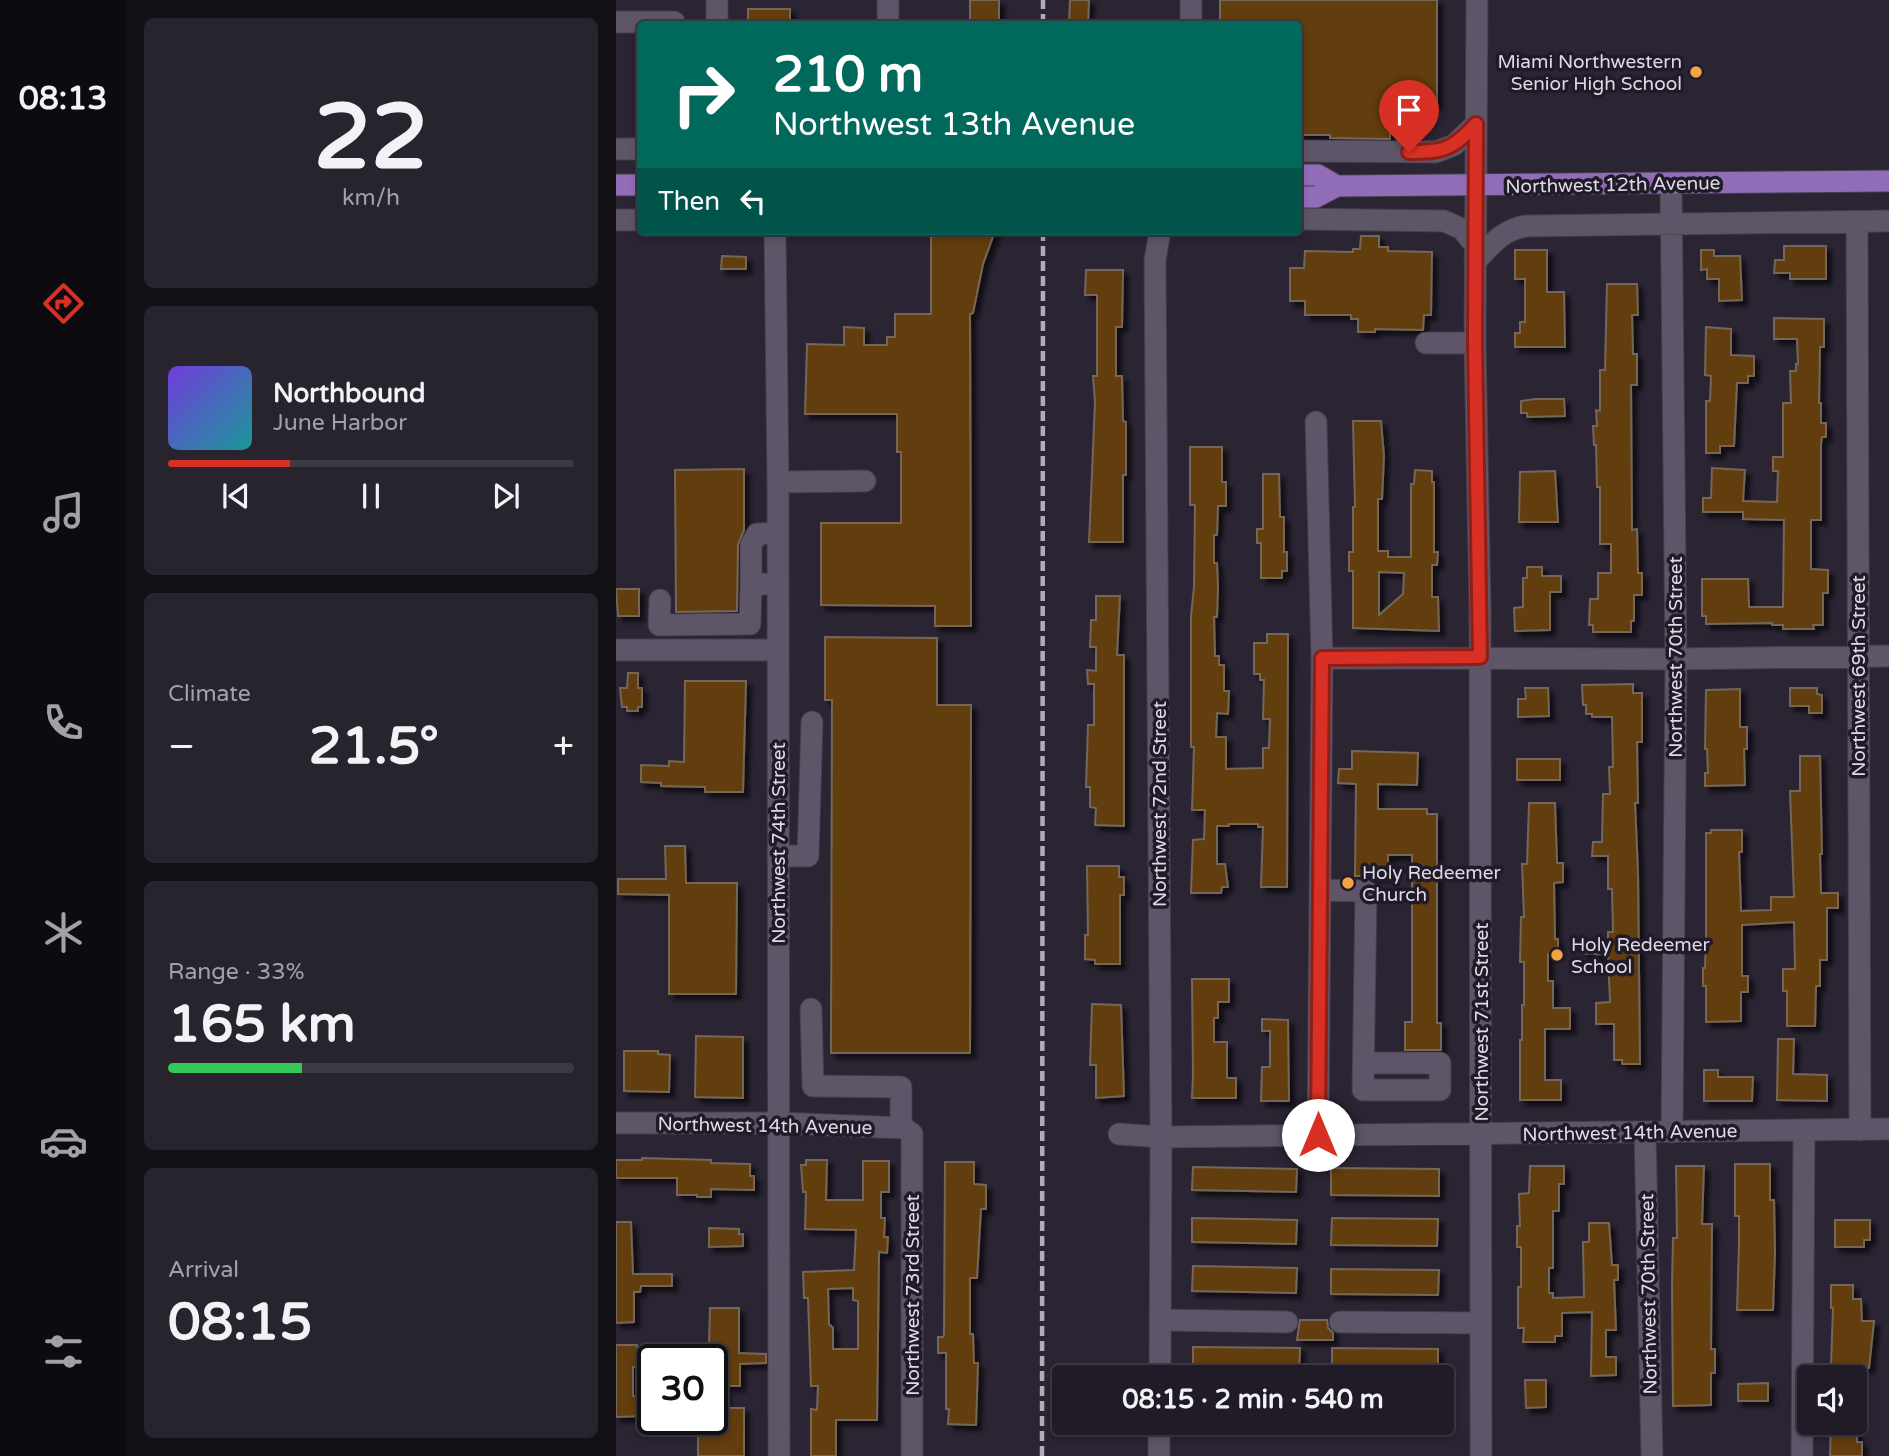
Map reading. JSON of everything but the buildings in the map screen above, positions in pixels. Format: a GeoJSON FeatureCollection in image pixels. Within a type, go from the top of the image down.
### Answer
{"type":"FeatureCollection","features":[{"type":"Feature","properties":{"kind":"main road","name":"Northwest 12th Avenue"},"geometry":{"type":"LineString","coordinates":[[1302,175],[1318,175],[1337,186]]}},
{"type":"Feature","properties":{"kind":"main road","name":"Northwest 12th Avenue"},"geometry":{"type":"LineString","coordinates":[[1302,197],[1317,197],[1337,186],[1889,181]]}},
{"type":"Feature","properties":{"kind":"main road"},"geometry":{"type":"LineString","coordinates":[[616,185],[637,185]]}},
{"type":"Feature","properties":{"kind":"street"},"geometry":{"type":"LineString","coordinates":[[717,0],[717,21]]}},
{"type":"Feature","properties":{"kind":"street"},"geometry":{"type":"LineString","coordinates":[[888,0],[888,21]]}},
{"type":"Feature","properties":{"kind":"street"},"geometry":{"type":"LineString","coordinates":[[1191,0],[1191,21]]}},
{"type":"Feature","properties":{"kind":"street","name":"Northwest 71st Street"},"geometry":{"type":"LineString","coordinates":[[1477,0],[1475,343],[1480,657],[1481,1456]]}},
{"type":"Feature","properties":{"kind":"street"},"geometry":{"type":"LineString","coordinates":[[616,22],[637,22]]}},
{"type":"Feature","properties":{"kind":"street"},"geometry":{"type":"LineString","coordinates":[[1302,151],[1436,152],[1454,145],[1476,124]]}},
{"type":"Feature","properties":{"kind":"street"},"geometry":{"type":"LineString","coordinates":[[616,149],[637,149]]}},
{"type":"Feature","properties":{"kind":"street","name":"Northwest 70th Street"},"geometry":{"type":"LineString","coordinates":[[1671,183],[1676,659],[1672,1132]]}},
{"type":"Feature","properties":{"kind":"street"},"geometry":{"type":"LineString","coordinates":[[1302,219],[1444,221],[1462,229],[1475,253]]}},
{"type":"Feature","properties":{"kind":"street"},"geometry":{"type":"LineString","coordinates":[[616,220],[637,220]]}},
{"type":"Feature","properties":{"kind":"street","name":"Northwest 12th Avenue"},"geometry":{"type":"LineString","coordinates":[[1475,253],[1513,228],[1889,221]]}},
{"type":"Feature","properties":{"kind":"street","name":"Northwest 69th Street"},"geometry":{"type":"LineString","coordinates":[[1857,222],[1860,1130]]}},
{"type":"Feature","properties":{"kind":"street","name":"Northwest 74th Street"},"geometry":{"type":"LineString","coordinates":[[775,235],[778,482],[779,1456]]}},
{"type":"Feature","properties":{"kind":"street","name":"Northwest 72nd Street"},"geometry":{"type":"LineString","coordinates":[[1159,235],[1156,246],[1156,274],[1160,1365]]}},
{"type":"Feature","properties":{"kind":"street"},"geometry":{"type":"LineString","coordinates":[[1426,343],[1475,343]]}},
{"type":"Feature","properties":{"kind":"street"},"geometry":{"type":"LineString","coordinates":[[1316,422],[1322,658],[1318,1135]]}},
{"type":"Feature","properties":{"kind":"street"},"geometry":{"type":"LineString","coordinates":[[778,482],[865,481]]}},
{"type":"Feature","properties":{"kind":"street"},"geometry":{"type":"LineString","coordinates":[[749,650],[752,541],[757,534],[778,533]]}},
{"type":"Feature","properties":{"kind":"street"},"geometry":{"type":"LineString","coordinates":[[751,584],[778,584]]}},
{"type":"Feature","properties":{"kind":"street"},"geometry":{"type":"LineString","coordinates":[[660,600],[669,624],[669,650]]}},
{"type":"Feature","properties":{"kind":"street"},"geometry":{"type":"LineString","coordinates":[[669,624],[750,624]]}},
{"type":"Feature","properties":{"kind":"street"},"geometry":{"type":"LineString","coordinates":[[616,650],[778,650]]}},
{"type":"Feature","properties":{"kind":"street"},"geometry":{"type":"LineString","coordinates":[[1322,658],[1676,659],[1889,656]]}},
{"type":"Feature","properties":{"kind":"street"},"geometry":{"type":"LineString","coordinates":[[779,856],[808,856],[812,722]]}},
{"type":"Feature","properties":{"kind":"street"},"geometry":{"type":"LineString","coordinates":[[1320,890],[1366,891],[1364,1063]]}},
{"type":"Feature","properties":{"kind":"street","name":"Northwest 73rd Street"},"geometry":{"type":"LineString","coordinates":[[811,1009],[813,1086],[901,1087],[906,1131],[912,1456]]}},
{"type":"Feature","properties":{"kind":"street","name":"Northwest 14th Avenue"},"geometry":{"type":"LineString","coordinates":[[616,1123],[779,1123],[906,1131]]}},
{"type":"Feature","properties":{"kind":"street","name":"Northwest 14th Avenue"},"geometry":{"type":"LineString","coordinates":[[1119,1134],[1481,1134],[1889,1129]]}},
{"type":"Feature","properties":{"kind":"street"},"geometry":{"type":"LineString","coordinates":[[1802,1456],[1804,1130]]}},
{"type":"Feature","properties":{"kind":"street","name":"Northwest 70th Street"},"geometry":{"type":"LineString","coordinates":[[1645,1132],[1651,1456]]}},
{"type":"Feature","properties":{"kind":"street"},"geometry":{"type":"LineString","coordinates":[[1160,1320],[1287,1322]]}},
{"type":"Feature","properties":{"kind":"street"},"geometry":{"type":"LineString","coordinates":[[1340,1322],[1481,1323]]}},
{"type":"Feature","properties":{"kind":"street"},"geometry":{"type":"LineString","coordinates":[[1159,1456],[1160,1435]]}},
{"type":"Feature","properties":{"kind":"railway"},"geometry":{"type":"LineString","coordinates":[[1043,0],[1043,21]]}},
{"type":"Feature","properties":{"kind":"railway"},"geometry":{"type":"LineString","coordinates":[[1042,1456],[1043,235]]}},
{"type":"Feature","properties":{"kind":"place","name":"Miami Northwestern Senior High School"},"geometry":{"type":"Point","coordinates":[1696,72]}},
{"type":"Feature","properties":{"kind":"place","name":"Holy Redeemer Church"},"geometry":{"type":"Point","coordinates":[1348,883]}},
{"type":"Feature","properties":{"kind":"place","name":"Holy Redeemer School"},"geometry":{"type":"Point","coordinates":[1557,955]}},
{"type":"Feature","properties":{"kind":"route"},"geometry":{"type":"LineString","coordinates":[[1318,1135],[1322,658],[1480,657],[1475,343],[1476,124],[1463,138],[1445,150],[1409,152]]}}]}
